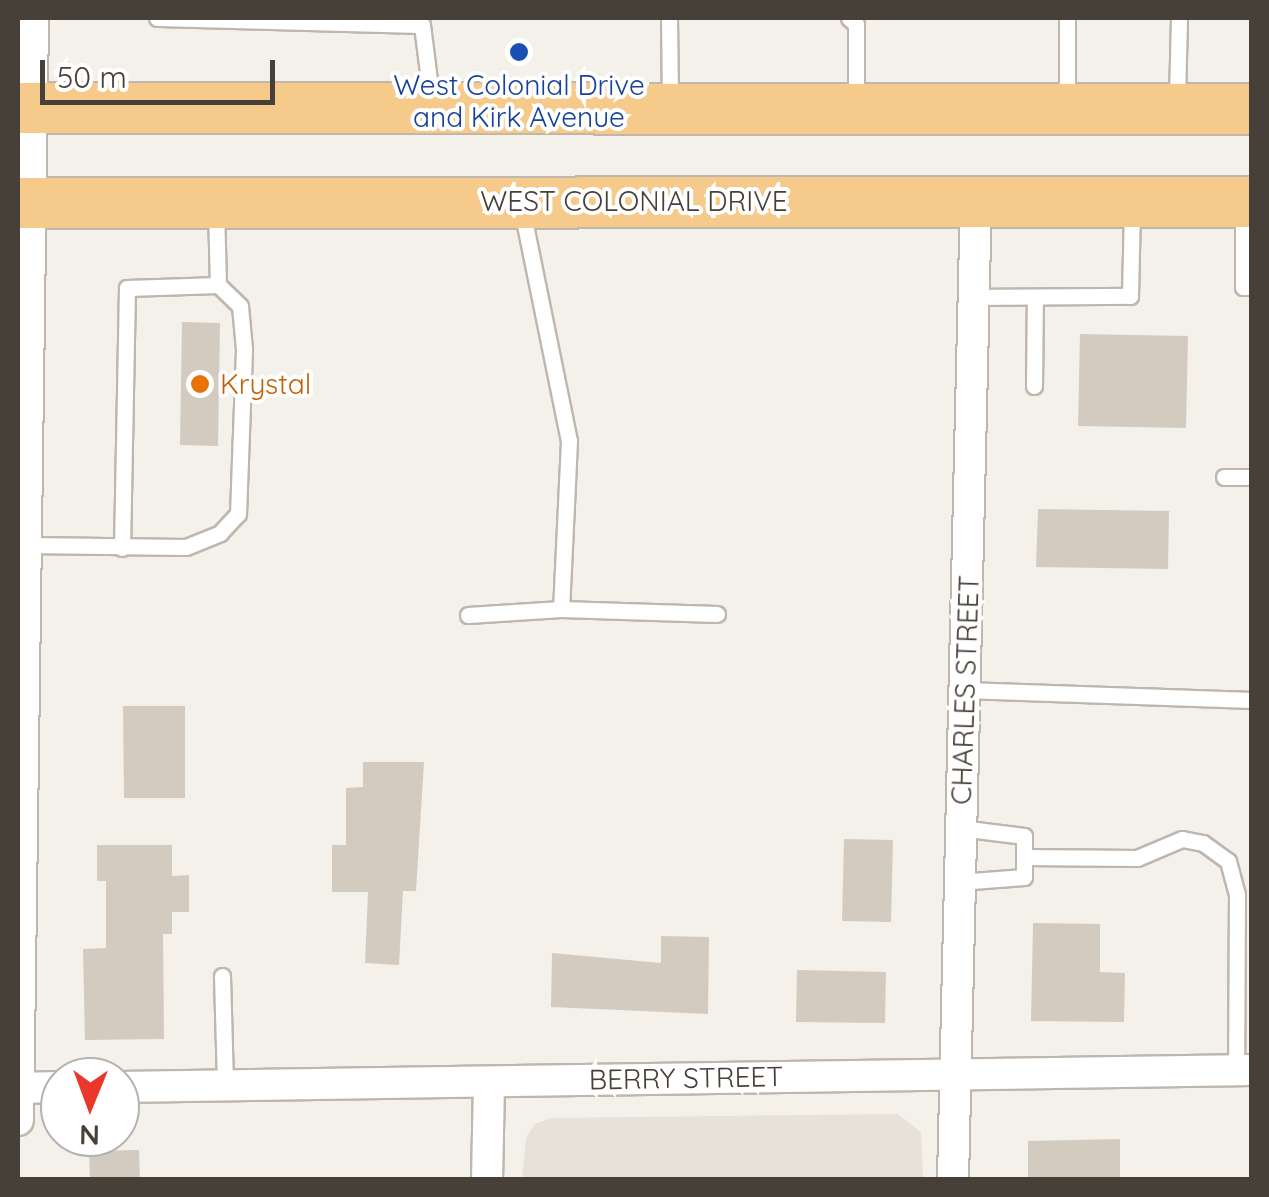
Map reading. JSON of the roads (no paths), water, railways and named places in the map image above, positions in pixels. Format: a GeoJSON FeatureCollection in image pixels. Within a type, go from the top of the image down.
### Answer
{"type":"FeatureCollection","features":[{"type":"Feature","properties":{"kind":"highway"},"geometry":{"type":"LineString","coordinates":[[25,108],[1252,109]]}},
{"type":"Feature","properties":{"kind":"highway","name":"WEST COLONIAL DRIVE"},"geometry":{"type":"LineString","coordinates":[[24,202],[1247,202]]}},
{"type":"Feature","properties":{"kind":"street"},"geometry":{"type":"LineString","coordinates":[[18,1120],[21,645],[26,545],[25,108],[33,18]]}},
{"type":"Feature","properties":{"kind":"street","name":"CHARLES STREET"},"geometry":{"type":"LineString","coordinates":[[953,1180],[976,200]]}},
{"type":"Feature","properties":{"kind":"street","name":"BERRY STREET"},"geometry":{"type":"LineString","coordinates":[[140,1087],[1244,1070]]}},
{"type":"Feature","properties":{"kind":"street"},"geometry":{"type":"LineString","coordinates":[[487,1180],[489,1082]]}},
{"type":"Feature","properties":{"kind":"lane"},"geometry":{"type":"LineString","coordinates":[[156,18],[422,26],[432,108]]}},
{"type":"Feature","properties":{"kind":"lane"},"geometry":{"type":"LineString","coordinates":[[669,18],[670,109]]}},
{"type":"Feature","properties":{"kind":"lane"},"geometry":{"type":"LineString","coordinates":[[1066,109],[1067,18]]}},
{"type":"Feature","properties":{"kind":"lane"},"geometry":{"type":"LineString","coordinates":[[1178,109],[1179,18]]}},
{"type":"Feature","properties":{"kind":"lane"},"geometry":{"type":"LineString","coordinates":[[856,109],[857,20]]}},
{"type":"Feature","properties":{"kind":"lane"},"geometry":{"type":"LineString","coordinates":[[521,200],[569,441],[562,609]]}},
{"type":"Feature","properties":{"kind":"lane"},"geometry":{"type":"LineString","coordinates":[[26,545],[186,547],[220,533],[238,514],[244,349],[240,306],[218,284],[216,201]]}},
{"type":"Feature","properties":{"kind":"lane"},"geometry":{"type":"LineString","coordinates":[[975,297],[1130,296],[1132,201]]}},
{"type":"Feature","properties":{"kind":"lane"},"geometry":{"type":"LineString","coordinates":[[1247,202],[1243,287],[1252,288]]}},
{"type":"Feature","properties":{"kind":"lane"},"geometry":{"type":"LineString","coordinates":[[122,548],[126,288],[218,284]]}},
{"type":"Feature","properties":{"kind":"lane"},"geometry":{"type":"LineString","coordinates":[[1034,386],[1035,297]]}},
{"type":"Feature","properties":{"kind":"lane"},"geometry":{"type":"LineString","coordinates":[[1224,477],[1252,477]]}},
{"type":"Feature","properties":{"kind":"lane"},"geometry":{"type":"LineString","coordinates":[[468,616],[562,609],[717,614]]}},
{"type":"Feature","properties":{"kind":"lane"},"geometry":{"type":"LineString","coordinates":[[965,690],[1252,700]]}},
{"type":"Feature","properties":{"kind":"lane"},"geometry":{"type":"LineString","coordinates":[[959,882],[1024,877],[1024,836],[961,828]]}},
{"type":"Feature","properties":{"kind":"lane"},"geometry":{"type":"LineString","coordinates":[[1024,857],[1137,858],[1182,839],[1203,842],[1228,861],[1237,895],[1244,1070]]}},
{"type":"Feature","properties":{"kind":"lane"},"geometry":{"type":"LineString","coordinates":[[222,976],[225,1086]]}},
{"type":"Feature","properties":{"kind":"place","name":"West Colonial Drive and Kirk Avenue"},"geometry":{"type":"Point","coordinates":[519,52]}},
{"type":"Feature","properties":{"kind":"place","name":"Krystal"},"geometry":{"type":"Point","coordinates":[200,384]}}]}
